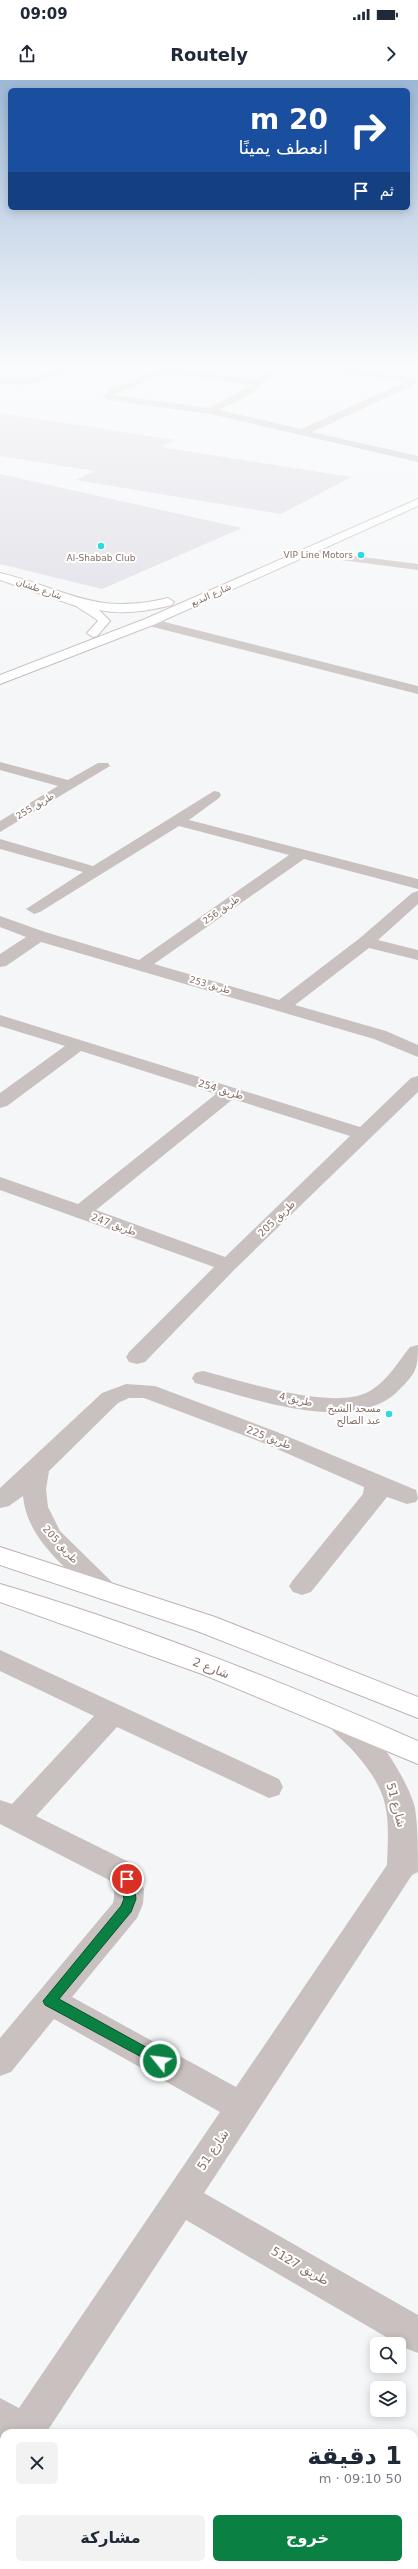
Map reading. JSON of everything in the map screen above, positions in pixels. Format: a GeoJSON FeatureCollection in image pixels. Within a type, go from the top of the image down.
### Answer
{"type":"FeatureCollection","features":[{"type":"Feature","properties":{"kind":"main road","name":"شارع البديع"},"geometry":{"type":"LineString","coordinates":[[0,667],[93,633],[168,602],[418,491]]}},
{"type":"Feature","properties":{"kind":"main road","name":"شارع البديع"},"geometry":{"type":"LineString","coordinates":[[0,680],[149,622],[308,553],[418,502]]}},
{"type":"Feature","properties":{"kind":"main road","name":"شارع طشان"},"geometry":{"type":"LineString","coordinates":[[0,576],[79,603]]}},
{"type":"Feature","properties":{"kind":"main road"},"geometry":{"type":"LineString","coordinates":[[79,603],[128,610],[149,608],[168,602]]}},
{"type":"Feature","properties":{"kind":"main road"},"geometry":{"type":"LineString","coordinates":[[79,603],[100,616],[104,621],[93,633]]}},
{"type":"Feature","properties":{"kind":"main road"},"geometry":{"type":"LineString","coordinates":[[0,1556],[104,1589],[206,1624],[418,1708]]}},
{"type":"Feature","properties":{"kind":"main road","name":"شارع 2"},"geometry":{"type":"LineString","coordinates":[[0,1593],[159,1648],[335,1716],[418,1753]]}},
{"type":"Feature","properties":{"kind":"street"},"geometry":{"type":"LineString","coordinates":[[308,553],[418,567]]}},
{"type":"Feature","properties":{"kind":"street"},"geometry":{"type":"LineString","coordinates":[[149,622],[418,690]]}},
{"type":"Feature","properties":{"kind":"street","name":"طريق 255"},"geometry":{"type":"LineString","coordinates":[[0,766],[69,785]]}},
{"type":"Feature","properties":{"kind":"street","name":"طريق 255"},"geometry":{"type":"LineString","coordinates":[[0,827],[103,766]]}},
{"type":"Feature","properties":{"kind":"street"},"geometry":{"type":"LineString","coordinates":[[34,910],[214,796]]}},
{"type":"Feature","properties":{"kind":"street"},"geometry":{"type":"LineString","coordinates":[[176,821],[299,855],[418,884]]}},
{"type":"Feature","properties":{"kind":"street"},"geometry":{"type":"LineString","coordinates":[[0,844],[94,871]]}},
{"type":"Feature","properties":{"kind":"street","name":"طريق 256"},"geometry":{"type":"LineString","coordinates":[[142,965],[299,855]]}},
{"type":"Feature","properties":{"kind":"street"},"geometry":{"type":"LineString","coordinates":[[283,1006],[366,942],[418,896]]}},
{"type":"Feature","properties":{"kind":"street","name":"طريق 253"},"geometry":{"type":"LineString","coordinates":[[0,921],[39,936],[397,1040],[418,1052]]}},
{"type":"Feature","properties":{"kind":"street"},"geometry":{"type":"LineString","coordinates":[[0,962],[39,936]]}},
{"type":"Feature","properties":{"kind":"street"},"geometry":{"type":"LineString","coordinates":[[366,942],[418,955]]}},
{"type":"Feature","properties":{"kind":"street","name":"طريق 254"},"geometry":{"type":"LineString","coordinates":[[0,1020],[363,1134]]}},
{"type":"Feature","properties":{"kind":"street"},"geometry":{"type":"LineString","coordinates":[[0,1102],[78,1044]]}},
{"type":"Feature","properties":{"kind":"street","name":"طريق 205"},"geometry":{"type":"LineString","coordinates":[[137,1357],[228,1264],[418,1082]]}},
{"type":"Feature","properties":{"kind":"street"},"geometry":{"type":"LineString","coordinates":[[81,1212],[230,1092]]}},
{"type":"Feature","properties":{"kind":"street","name":"طريق 247"},"geometry":{"type":"LineString","coordinates":[[0,1183],[228,1264]]}},
{"type":"Feature","properties":{"kind":"street","name":"طريق 4"},"geometry":{"type":"LineString","coordinates":[[204,1378],[322,1405],[349,1406],[376,1396],[396,1378],[418,1352]]}},
{"type":"Feature","properties":{"kind":"street","name":"طريق 225"},"geometry":{"type":"LineString","coordinates":[[37,1468],[110,1398],[126,1392],[147,1392],[269,1437],[363,1475],[376,1484],[407,1496]]}},
{"type":"Feature","properties":{"kind":"street"},"geometry":{"type":"LineString","coordinates":[[0,1500],[17,1488],[37,1468]]}},
{"type":"Feature","properties":{"kind":"street","name":"طريق 205"},"geometry":{"type":"LineString","coordinates":[[37,1468],[33,1495],[38,1516],[47,1532],[104,1589]]}},
{"type":"Feature","properties":{"kind":"street"},"geometry":{"type":"LineString","coordinates":[[302,1586],[375,1496],[376,1484]]}},
{"type":"Feature","properties":{"kind":"street"},"geometry":{"type":"LineString","coordinates":[[0,1660],[269,1787]]}},
{"type":"Feature","properties":{"kind":"street"},"geometry":{"type":"LineString","coordinates":[[0,2062],[126,1909],[130,1899],[130,1889],[127,1879],[119,1872],[8,1815],[113,1714]]}},
{"type":"Feature","properties":{"kind":"street","name":"شارع 51"},"geometry":{"type":"LineString","coordinates":[[27,2429],[242,2107],[410,1863],[404,1824],[392,1783],[369,1746],[335,1716]]}},
{"type":"Feature","properties":{"kind":"street"},"geometry":{"type":"LineString","coordinates":[[50,2001],[242,2107]]}},
{"type":"Feature","properties":{"kind":"street","name":"طريق 5127"},"geometry":{"type":"LineString","coordinates":[[181,2198],[418,2335]]}},
{"type":"Feature","properties":{"kind":"street"},"geometry":{"type":"LineString","coordinates":[[0,2417],[18,2429]]}},
{"type":"Feature","properties":{"kind":"shaded area","name":"Al-Shabab Club"},"geometry":{"type":"Polygon","coordinates":[[[0,482],[37,482],[242,528],[102,589],[0,564],[0,482]]]}},
{"type":"Feature","properties":{"kind":"shaded area"},"geometry":{"type":"Polygon","coordinates":[[[89,482],[341,482],[281,514],[89,482]]]}},
{"type":"Feature","properties":{"kind":"place","name":"Al-Shabab Club"},"geometry":{"type":"Point","coordinates":[101,546]}},
{"type":"Feature","properties":{"kind":"place","name":"VIP Line Motors"},"geometry":{"type":"Point","coordinates":[361,555]}},
{"type":"Feature","properties":{"kind":"place","name":"مسجد الشيخ عبد الصالح"},"geometry":{"type":"Point","coordinates":[389,1414]}},
{"type":"Feature","properties":{"kind":"route"},"geometry":{"type":"LineString","coordinates":[[127,1879],[130,1889],[130,1899],[126,1909],[50,2001],[160,2061]]}}]}
